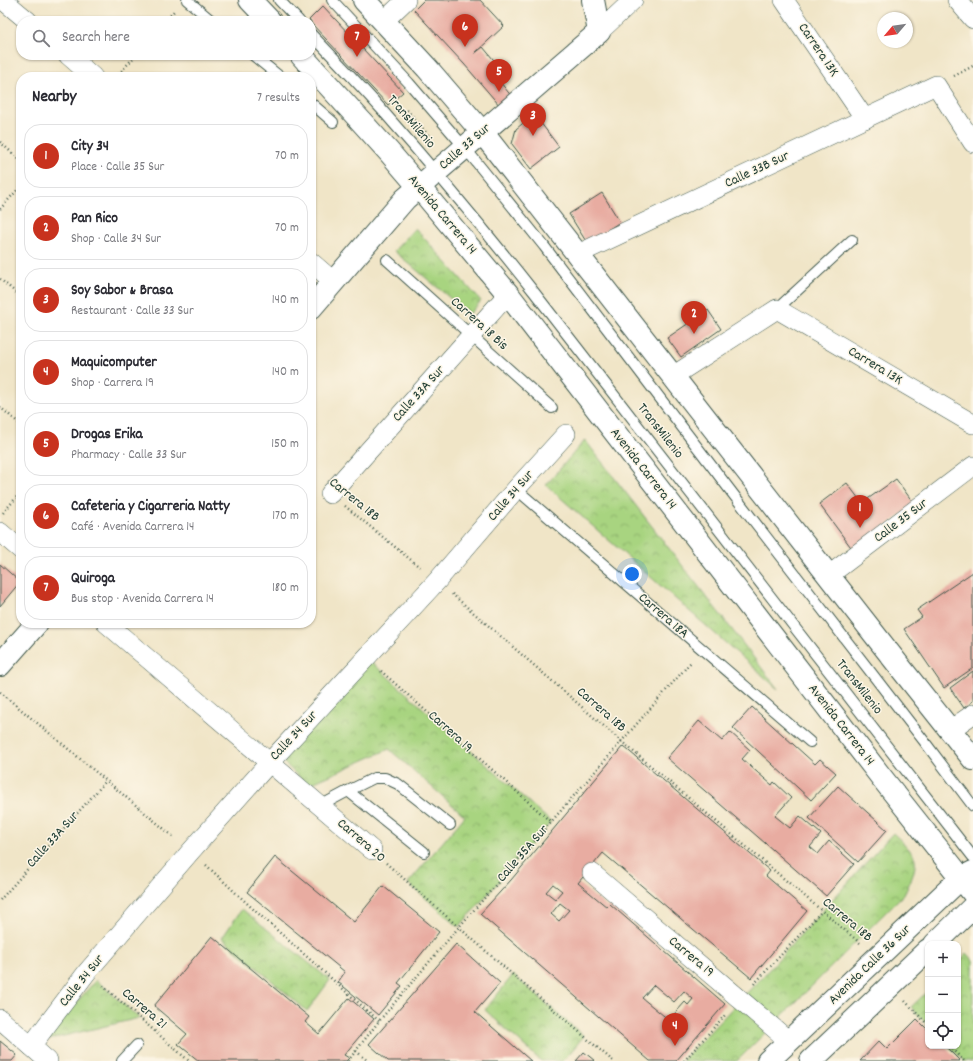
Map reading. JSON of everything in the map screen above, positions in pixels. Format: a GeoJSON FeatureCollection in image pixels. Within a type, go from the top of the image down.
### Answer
{"type":"FeatureCollection","features":[{"type":"Feature","properties":{"kind":"main road"},"geometry":{"type":"LineString","coordinates":[[250,0],[265,16]]}},
{"type":"Feature","properties":{"kind":"main road"},"geometry":{"type":"LineString","coordinates":[[364,0],[427,68],[482,132],[828,576],[973,759]]}},
{"type":"Feature","properties":{"kind":"main road"},"geometry":{"type":"LineString","coordinates":[[593,0],[599,32]]}},
{"type":"Feature","properties":{"kind":"main road","name":"Calle 33 Sur"},"geometry":{"type":"LineString","coordinates":[[316,302],[405,198],[599,32]]}},
{"type":"Feature","properties":{"kind":"main road","name":"Avenida Carrera 14"},"geometry":{"type":"LineString","coordinates":[[306,60],[389,152],[508,294],[882,778],[969,881]]}},
{"type":"Feature","properties":{"kind":"main road"},"geometry":{"type":"LineString","coordinates":[[0,665],[33,628]]}},
{"type":"Feature","properties":{"kind":"main road","name":"Avenida Calle 36 Sur"},"geometry":{"type":"LineString","coordinates":[[768,1061],[877,958],[969,881]]}},
{"type":"Feature","properties":{"kind":"main road"},"geometry":{"type":"LineString","coordinates":[[938,941],[973,908]]}},
{"type":"Feature","properties":{"kind":"main road","name":"Avenida Calle 36 Sur"},"geometry":{"type":"LineString","coordinates":[[811,1061],[925,953]]}},
{"type":"Feature","properties":{"kind":"street"},"geometry":{"type":"LineString","coordinates":[[3,0],[22,16]]}},
{"type":"Feature","properties":{"kind":"street"},"geometry":{"type":"LineString","coordinates":[[384,21],[406,0]]}},
{"type":"Feature","properties":{"kind":"street","name":"Calle 33 Sur"},"geometry":{"type":"LineString","coordinates":[[599,32],[633,0]]}},
{"type":"Feature","properties":{"kind":"street","name":"Carrera 13K"},"geometry":{"type":"LineString","coordinates":[[784,0],[865,119]]}},
{"type":"Feature","properties":{"kind":"street"},"geometry":{"type":"LineString","coordinates":[[957,0],[973,19]]}},
{"type":"Feature","properties":{"kind":"street"},"geometry":{"type":"LineString","coordinates":[[74,60],[87,72]]}},
{"type":"Feature","properties":{"kind":"street","name":"Calle 33B Sur"},"geometry":{"type":"LineString","coordinates":[[578,254],[936,85],[973,143]]}},
{"type":"Feature","properties":{"kind":"street"},"geometry":{"type":"LineString","coordinates":[[316,267],[333,282]]}},
{"type":"Feature","properties":{"kind":"street","name":"Calle 33A Sur"},"geometry":{"type":"LineString","coordinates":[[330,494],[508,294]]}},
{"type":"Feature","properties":{"kind":"street"},"geometry":{"type":"LineString","coordinates":[[673,376],[777,309]]}},
{"type":"Feature","properties":{"kind":"street","name":"Carrera 13K"},"geometry":{"type":"LineString","coordinates":[[777,309],[972,422]]}},
{"type":"Feature","properties":{"kind":"street","name":"Calle 34 Sur"},"geometry":{"type":"LineString","coordinates":[[31,1046],[87,972],[269,763],[437,581],[516,489],[566,434]]}},
{"type":"Feature","properties":{"kind":"street","name":"Calle 35 Sur"},"geometry":{"type":"LineString","coordinates":[[828,576],[973,466]]}},
{"type":"Feature","properties":{"kind":"street"},"geometry":{"type":"LineString","coordinates":[[0,532],[16,546]]}},
{"type":"Feature","properties":{"kind":"street","name":"Carrera 20"},"geometry":{"type":"LineString","coordinates":[[112,628],[372,850]]}},
{"type":"Feature","properties":{"kind":"street"},"geometry":{"type":"LineString","coordinates":[[950,730],[973,714]]}},
{"type":"Feature","properties":{"kind":"street","name":"Carrera 19"},"geometry":{"type":"LineString","coordinates":[[592,873],[789,1041]]}},
{"type":"Feature","properties":{"kind":"street"},"geometry":{"type":"LineString","coordinates":[[0,1019],[48,1061]]}},
{"type":"Feature","properties":{"kind":"lane"},"geometry":{"type":"LineString","coordinates":[[187,0],[206,16]]}},
{"type":"Feature","properties":{"kind":"lane"},"geometry":{"type":"LineString","coordinates":[[279,0],[294,16]]}},
{"type":"Feature","properties":{"kind":"lane","name":"TransMilenio"},"geometry":{"type":"LineString","coordinates":[[332,0],[409,83],[465,148],[549,252],[728,488],[924,740],[973,806]]}},
{"type":"Feature","properties":{"kind":"lane","name":"TransMilenio"},"geometry":{"type":"LineString","coordinates":[[316,39],[381,109],[479,223],[973,857]]}},
{"type":"Feature","properties":{"kind":"lane"},"geometry":{"type":"LineString","coordinates":[[259,60],[274,72]]}},
{"type":"Feature","properties":{"kind":"lane"},"geometry":{"type":"LineString","coordinates":[[316,107],[333,122]]}},
{"type":"Feature","properties":{"kind":"lane"},"geometry":{"type":"LineString","coordinates":[[777,309],[852,240]]}},
{"type":"Feature","properties":{"kind":"lane","name":"Carrera 18 Bis"},"geometry":{"type":"LineString","coordinates":[[386,260],[552,408]]}},
{"type":"Feature","properties":{"kind":"lane","name":"Carrera 18A"},"geometry":{"type":"LineString","coordinates":[[516,489],[810,742]]}},
{"type":"Feature","properties":{"kind":"lane"},"geometry":{"type":"LineString","coordinates":[[320,806],[374,778],[385,778],[398,784],[450,824]]}},
{"type":"Feature","properties":{"kind":"lane"},"geometry":{"type":"LineString","coordinates":[[348,791],[424,852]]}},
{"type":"Feature","properties":{"kind":"lane"},"geometry":{"type":"LineString","coordinates":[[122,1061],[137,1045]]}},
{"type":"Feature","properties":{"kind":"path"},"geometry":{"type":"LineString","coordinates":[[121,72],[131,60]]}},
{"type":"Feature","properties":{"kind":"path"},"geometry":{"type":"LineString","coordinates":[[406,109],[430,137]]}},
{"type":"Feature","properties":{"kind":"path"},"geometry":{"type":"LineString","coordinates":[[427,140],[434,134]]}},
{"type":"Feature","properties":{"kind":"path"},"geometry":{"type":"LineString","coordinates":[[0,142],[16,156]]}},
{"type":"Feature","properties":{"kind":"path"},"geometry":{"type":"LineString","coordinates":[[0,210],[16,192]]}},
{"type":"Feature","properties":{"kind":"path"},"geometry":{"type":"LineString","coordinates":[[0,279],[16,293]]}},
{"type":"Feature","properties":{"kind":"path"},"geometry":{"type":"LineString","coordinates":[[0,407],[16,421]]}},
{"type":"Feature","properties":{"kind":"path","name":"Carrera 18B"},"geometry":{"type":"LineString","coordinates":[[330,494],[437,581],[877,958]]}},
{"type":"Feature","properties":{"kind":"path"},"geometry":{"type":"LineString","coordinates":[[0,516],[16,498]]}},
{"type":"Feature","properties":{"kind":"path","name":"Calle 35A Sur"},"geometry":{"type":"LineString","coordinates":[[348,1061],[459,927],[702,649]]}},
{"type":"Feature","properties":{"kind":"path","name":"Carrera 19"},"geometry":{"type":"LineString","coordinates":[[366,658],[551,822]]}},
{"type":"Feature","properties":{"kind":"path","name":"Calle 33A Sur"},"geometry":{"type":"LineString","coordinates":[[0,900],[106,781]]}},
{"type":"Feature","properties":{"kind":"path","name":"Carrera 20"},"geometry":{"type":"LineString","coordinates":[[372,850],[613,1061]]}},
{"type":"Feature","properties":{"kind":"path","name":"Carrera 21"},"geometry":{"type":"LineString","coordinates":[[87,972],[189,1061]]}},
{"type":"Feature","properties":{"kind":"path"},"geometry":{"type":"LineString","coordinates":[[890,986],[925,1022]]}},
{"type":"Feature","properties":{"kind":"path"},"geometry":{"type":"LineString","coordinates":[[952,1049],[964,1061]]}},
{"type":"Feature","properties":{"kind":"path"},"geometry":{"type":"LineString","coordinates":[[356,1051],[368,1061]]}},
{"type":"Feature","properties":{"kind":"green space"},"geometry":{"type":"Polygon","coordinates":[[[415,228],[481,301],[469,314],[394,251],[415,228]]]}},
{"type":"Feature","properties":{"kind":"green space"},"geometry":{"type":"Polygon","coordinates":[[[585,440],[778,689],[546,485],[585,440]]]}},
{"type":"Feature","properties":{"kind":"green space"},"geometry":{"type":"Polygon","coordinates":[[[369,660],[551,822],[459,927],[408,883],[465,816],[389,749],[308,785],[281,760],[369,660]]]}},
{"type":"Feature","properties":{"kind":"green space"},"geometry":{"type":"Polygon","coordinates":[[[893,833],[909,849],[915,859],[914,872],[905,893],[737,1061],[682,1061],[765,974],[893,833]]]}},
{"type":"Feature","properties":{"kind":"green space"},"geometry":{"type":"Polygon","coordinates":[[[242,909],[330,980],[307,1011],[222,938],[242,909]]]}},
{"type":"Feature","properties":{"kind":"green space"},"geometry":{"type":"Polygon","coordinates":[[[967,953],[973,960],[973,1061],[964,1061],[952,1049],[961,1049],[961,959],[967,953]]]}},
{"type":"Feature","properties":{"kind":"green space"},"geometry":{"type":"Polygon","coordinates":[[[513,975],[584,1036],[563,1061],[541,1061],[485,1010],[513,975]]]}},
{"type":"Feature","properties":{"kind":"green space"},"geometry":{"type":"Polygon","coordinates":[[[96,980],[139,1018],[43,1041],[96,980]]]}},
{"type":"Feature","properties":{"kind":"green space"},"geometry":{"type":"Polygon","coordinates":[[[925,994],[925,1022],[911,1007],[925,994]]]}},
{"type":"Feature","properties":{"kind":"building"},"geometry":{"type":"Polygon","coordinates":[[[424,0],[480,0],[504,26],[474,54],[483,47],[503,71],[491,82],[497,78],[512,97],[500,106],[464,64],[414,10],[424,0]]]}},
{"type":"Feature","properties":{"kind":"building"},"geometry":{"type":"Polygon","coordinates":[[[323,6],[403,92],[388,105],[316,28],[316,16],[313,16],[323,6]]]}},
{"type":"Feature","properties":{"kind":"building"},"geometry":{"type":"Polygon","coordinates":[[[534,114],[559,147],[531,169],[512,144],[516,129],[534,114]]]}},
{"type":"Feature","properties":{"kind":"building"},"geometry":{"type":"Polygon","coordinates":[[[602,193],[620,222],[587,243],[569,214],[602,193]]]}},
{"type":"Feature","properties":{"kind":"building"},"geometry":{"type":"Polygon","coordinates":[[[708,310],[721,329],[681,357],[667,338],[708,310]]]}},
{"type":"Feature","properties":{"kind":"building"},"geometry":{"type":"Polygon","coordinates":[[[896,479],[915,505],[853,550],[819,504],[847,483],[862,503],[896,479]]]}},
{"type":"Feature","properties":{"kind":"building"},"geometry":{"type":"Polygon","coordinates":[[[0,564],[16,578],[16,587],[0,606],[0,564]]]}},
{"type":"Feature","properties":{"kind":"building"},"geometry":{"type":"Polygon","coordinates":[[[973,572],[973,668],[944,688],[904,629],[922,617],[917,610],[973,572]]]}},
{"type":"Feature","properties":{"kind":"building"},"geometry":{"type":"Polygon","coordinates":[[[973,671],[973,701],[964,708],[950,688],[973,671]]]}},
{"type":"Feature","properties":{"kind":"building"},"geometry":{"type":"Polygon","coordinates":[[[752,707],[815,764],[820,759],[836,773],[811,800],[733,728],[752,707]]]}},
{"type":"Feature","properties":{"kind":"building"},"geometry":{"type":"Polygon","coordinates":[[[699,721],[722,741],[730,732],[750,750],[742,759],[772,785],[774,782],[791,798],[775,816],[790,828],[800,816],[821,834],[810,847],[818,854],[829,841],[854,864],[826,896],[667,758],[699,721]]]}},
{"type":"Feature","properties":{"kind":"building"},"geometry":{"type":"Polygon","coordinates":[[[623,746],[770,871],[766,876],[807,911],[751,978],[603,853],[578,883],[607,907],[610,904],[725,1004],[676,1061],[650,1061],[480,914],[511,880],[623,746]],[[553,884],[546,892],[555,899],[562,891],[553,884]],[[560,903],[551,914],[559,921],[569,910],[560,903]],[[654,985],[642,998],[669,1020],[685,1002],[688,1005],[693,999],[684,991],[674,1002],[654,985]]]}},
{"type":"Feature","properties":{"kind":"building"},"geometry":{"type":"Polygon","coordinates":[[[838,786],[887,830],[858,862],[809,818],[838,786]]]}},
{"type":"Feature","properties":{"kind":"building"},"geometry":{"type":"Polygon","coordinates":[[[275,857],[354,922],[383,886],[439,932],[398,983],[402,986],[378,1015],[338,982],[345,972],[247,892],[275,857]]]}},
{"type":"Feature","properties":{"kind":"building"},"geometry":{"type":"Polygon","coordinates":[[[212,936],[309,1017],[305,1022],[319,1034],[349,998],[374,1019],[344,1055],[349,1058],[346,1061],[199,1061],[178,1044],[187,1034],[154,1006],[212,936]]]}},
{"type":"Feature","properties":{"kind":"building"},"geometry":{"type":"Polygon","coordinates":[[[456,944],[500,983],[475,1012],[531,1061],[388,1061],[369,1044],[456,944]]]}},
{"type":"Feature","properties":{"kind":"building"},"geometry":{"type":"Polygon","coordinates":[[[917,1019],[925,1027],[925,1049],[948,1049],[960,1061],[860,1061],[879,1041],[887,1049],[917,1019]]]}},
{"type":"Feature","properties":{"kind":"building"},"geometry":{"type":"Polygon","coordinates":[[[0,1041],[17,1055],[12,1061],[0,1061],[0,1041]]]}},
{"type":"Feature","properties":{"kind":"building"},"geometry":{"type":"Polygon","coordinates":[[[584,1052],[595,1061],[576,1061],[584,1052]]]}},
{"type":"Feature","properties":{"kind":"place","name":"Cafeteria y Cigarreria Natty"},"geometry":{"type":"Point","coordinates":[465,47]}},
{"type":"Feature","properties":{"kind":"place","name":"Quiroga"},"geometry":{"type":"Point","coordinates":[357,57]}},
{"type":"Feature","properties":{"kind":"place","name":"Drogas Erika"},"geometry":{"type":"Point","coordinates":[499,92]}},
{"type":"Feature","properties":{"kind":"place","name":"Soy Sabor & Brasa"},"geometry":{"type":"Point","coordinates":[533,136]}},
{"type":"Feature","properties":{"kind":"place","name":"Pan Rico"},"geometry":{"type":"Point","coordinates":[694,334]}},
{"type":"Feature","properties":{"kind":"place","name":"City 34"},"geometry":{"type":"Point","coordinates":[860,528]}},
{"type":"Feature","properties":{"kind":"place","name":"Maquicomputer"},"geometry":{"type":"Point","coordinates":[675,1046]}}]}
